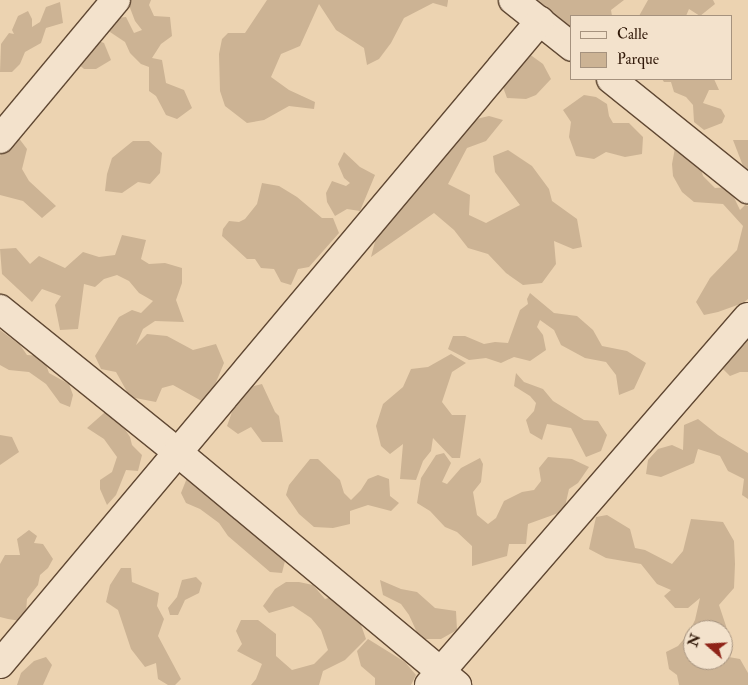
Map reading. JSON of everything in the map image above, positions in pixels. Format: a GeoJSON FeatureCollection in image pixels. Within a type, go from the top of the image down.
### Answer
{"type":"FeatureCollection","features":[{"type":"Feature","properties":{"kind":"street"},"geometry":{"type":"LineString","coordinates":[[0,139],[116,0]]}},
{"type":"Feature","properties":{"kind":"street"},"geometry":{"type":"LineString","coordinates":[[513,0],[570,45]]}},
{"type":"Feature","properties":{"kind":"street"},"geometry":{"type":"LineString","coordinates":[[0,664],[176,451],[540,21]]}},
{"type":"Feature","properties":{"kind":"street"},"geometry":{"type":"LineString","coordinates":[[612,80],[748,190]]}},
{"type":"Feature","properties":{"kind":"street"},"geometry":{"type":"LineString","coordinates":[[0,309],[176,451],[442,680],[748,317]]}},
{"type":"Feature","properties":{"kind":"green space"},"geometry":{"type":"Polygon","coordinates":[[[127,0],[151,0],[149,5],[154,16],[170,17],[172,36],[161,44],[152,58],[162,60],[166,83],[184,90],[192,108],[177,119],[166,115],[156,96],[149,91],[149,67],[141,64],[130,53],[125,42],[101,26],[105,19],[126,17],[134,33],[142,30],[135,21],[127,0]]]}},
{"type":"Feature","properties":{"kind":"green space"},"geometry":{"type":"Polygon","coordinates":[[[267,0],[448,1],[447,7],[433,3],[404,18],[391,43],[379,59],[367,65],[364,48],[336,30],[319,4],[300,46],[281,54],[271,77],[289,90],[315,102],[314,109],[289,106],[264,120],[247,123],[225,106],[220,91],[219,54],[222,39],[228,33],[245,33],[267,0]]]}},
{"type":"Feature","properties":{"kind":"green space"},"geometry":{"type":"Polygon","coordinates":[[[525,0],[624,0],[611,10],[612,15],[570,15],[570,35],[525,0]]]}},
{"type":"Feature","properties":{"kind":"green space"},"geometry":{"type":"Polygon","coordinates":[[[648,0],[713,0],[715,4],[701,15],[689,9],[686,15],[640,15],[648,0]]]}},
{"type":"Feature","properties":{"kind":"green space"},"geometry":{"type":"Polygon","coordinates":[[[60,2],[63,23],[46,28],[41,43],[25,52],[20,64],[12,72],[0,72],[1,44],[9,33],[14,34],[12,30],[18,16],[28,11],[32,19],[32,27],[40,22],[46,7],[60,2]]]}},
{"type":"Feature","properties":{"kind":"green space"},"geometry":{"type":"Polygon","coordinates":[[[93,39],[104,43],[111,60],[96,69],[84,69],[76,62],[93,39]]]}},
{"type":"Feature","properties":{"kind":"green space"},"geometry":{"type":"Polygon","coordinates":[[[525,51],[543,64],[551,79],[536,95],[526,99],[507,98],[499,76],[525,51]]]}},
{"type":"Feature","properties":{"kind":"green space"},"geometry":{"type":"Polygon","coordinates":[[[663,80],[714,80],[719,90],[709,90],[703,103],[721,109],[725,116],[722,123],[704,130],[694,122],[693,105],[686,97],[674,92],[671,82],[664,82],[663,80]]]}},
{"type":"Feature","properties":{"kind":"green space"},"geometry":{"type":"Polygon","coordinates":[[[584,95],[596,97],[607,104],[609,116],[613,123],[629,123],[643,137],[642,154],[625,157],[606,152],[594,159],[576,156],[569,137],[571,122],[563,110],[584,95]]]}},
{"type":"Feature","properties":{"kind":"green space"},"geometry":{"type":"Polygon","coordinates":[[[489,116],[503,120],[486,141],[467,148],[448,184],[470,195],[469,215],[486,223],[520,205],[495,172],[493,156],[508,150],[532,166],[549,189],[552,201],[577,219],[582,247],[573,249],[554,241],[556,264],[542,283],[523,285],[506,273],[488,254],[468,248],[454,230],[434,213],[371,257],[378,230],[444,156],[468,121],[489,116]]]}},
{"type":"Feature","properties":{"kind":"green space"},"geometry":{"type":"Polygon","coordinates":[[[18,137],[27,149],[22,169],[29,181],[56,206],[42,218],[23,201],[0,195],[0,156],[5,147],[18,137]]]}},
{"type":"Feature","properties":{"kind":"green space"},"geometry":{"type":"Polygon","coordinates":[[[733,140],[748,140],[748,172],[743,166],[733,140]]]}},
{"type":"Feature","properties":{"kind":"green space"},"geometry":{"type":"Polygon","coordinates":[[[133,141],[149,141],[162,153],[160,173],[150,184],[138,182],[122,193],[105,191],[107,174],[112,158],[133,141]]]}},
{"type":"Feature","properties":{"kind":"green space"},"geometry":{"type":"Polygon","coordinates":[[[675,148],[688,154],[700,166],[703,176],[715,188],[729,187],[740,210],[745,205],[748,206],[748,299],[743,303],[718,312],[704,315],[696,302],[710,278],[737,250],[743,226],[723,204],[694,202],[682,192],[673,176],[672,164],[675,148]]]}},
{"type":"Feature","properties":{"kind":"green space"},"geometry":{"type":"Polygon","coordinates":[[[344,152],[360,167],[375,175],[360,211],[347,209],[335,216],[327,202],[326,193],[332,181],[346,186],[350,183],[344,178],[338,164],[344,152]]]}},
{"type":"Feature","properties":{"kind":"green space"},"geometry":{"type":"Polygon","coordinates":[[[262,183],[279,186],[297,197],[322,218],[333,218],[339,233],[309,267],[298,269],[291,285],[281,282],[274,269],[261,268],[255,259],[247,259],[222,236],[223,229],[229,221],[239,222],[245,219],[257,204],[262,183]]]}},
{"type":"Feature","properties":{"kind":"green space"},"geometry":{"type":"Polygon","coordinates":[[[122,235],[146,240],[141,259],[149,264],[165,263],[182,268],[182,283],[176,300],[184,322],[155,321],[143,329],[136,345],[147,334],[167,336],[193,350],[216,344],[224,363],[207,404],[173,385],[162,388],[156,402],[130,397],[116,372],[101,369],[95,356],[119,317],[132,310],[141,313],[153,301],[139,293],[129,281],[117,275],[104,279],[95,287],[84,284],[78,329],[60,330],[55,305],[61,296],[42,289],[32,302],[2,274],[0,249],[16,248],[30,264],[39,256],[65,268],[83,252],[99,257],[115,255],[122,235]]]}},
{"type":"Feature","properties":{"kind":"green space"},"geometry":{"type":"Polygon","coordinates":[[[530,293],[554,313],[577,316],[593,330],[602,346],[627,351],[646,363],[634,389],[619,395],[616,375],[606,362],[585,358],[561,345],[554,330],[540,320],[537,327],[543,335],[546,350],[530,361],[514,357],[501,363],[486,358],[469,360],[448,349],[453,336],[465,336],[484,344],[495,342],[508,343],[520,310],[528,304],[527,299],[530,293]]]}},
{"type":"Feature","properties":{"kind":"green space"},"geometry":{"type":"Polygon","coordinates":[[[748,329],[748,372],[740,372],[730,376],[721,367],[748,329]]]}},
{"type":"Feature","properties":{"kind":"green space"},"geometry":{"type":"Polygon","coordinates":[[[0,330],[20,345],[27,355],[43,356],[49,373],[69,384],[73,395],[70,407],[60,403],[46,384],[29,372],[9,370],[0,365],[0,330]]]}},
{"type":"Feature","properties":{"kind":"green space"},"geometry":{"type":"Polygon","coordinates":[[[451,354],[466,363],[452,372],[442,402],[452,415],[466,415],[460,458],[452,458],[433,438],[431,451],[423,461],[416,480],[400,479],[403,444],[390,454],[381,446],[376,426],[383,404],[403,387],[411,369],[428,367],[451,354]]]}},
{"type":"Feature","properties":{"kind":"green space"},"geometry":{"type":"Polygon","coordinates":[[[516,373],[524,382],[543,389],[553,401],[584,420],[598,421],[607,435],[601,451],[586,457],[571,428],[547,424],[542,440],[530,433],[526,420],[534,411],[536,403],[530,396],[514,386],[516,373]]]}},
{"type":"Feature","properties":{"kind":"green space"},"geometry":{"type":"Polygon","coordinates":[[[262,384],[275,412],[279,416],[283,442],[262,442],[251,427],[238,434],[227,426],[232,412],[250,387],[262,384]]]}},
{"type":"Feature","properties":{"kind":"green space"},"geometry":{"type":"Polygon","coordinates":[[[110,412],[114,421],[120,422],[130,437],[132,445],[142,455],[138,471],[126,470],[116,495],[107,505],[100,489],[100,480],[112,472],[117,457],[104,439],[87,428],[104,413],[110,412]]]}},
{"type":"Feature","properties":{"kind":"green space"},"geometry":{"type":"Polygon","coordinates":[[[698,419],[718,435],[748,453],[748,499],[742,495],[744,479],[728,471],[720,456],[698,449],[694,463],[661,477],[646,474],[648,460],[658,449],[672,445],[683,450],[684,425],[698,419]]]}},
{"type":"Feature","properties":{"kind":"green space"},"geometry":{"type":"Polygon","coordinates":[[[0,435],[12,437],[19,452],[0,465],[0,435]]]}},
{"type":"Feature","properties":{"kind":"green space"},"geometry":{"type":"Polygon","coordinates":[[[444,453],[451,463],[442,482],[447,484],[461,468],[480,458],[483,464],[481,482],[473,492],[477,515],[488,524],[496,518],[504,501],[522,492],[534,490],[541,481],[539,468],[548,457],[572,459],[589,467],[578,483],[569,489],[564,511],[528,524],[526,544],[509,544],[507,556],[472,566],[472,546],[457,532],[445,527],[430,511],[417,503],[421,478],[436,455],[444,453]]]}},
{"type":"Feature","properties":{"kind":"green space"},"geometry":{"type":"Polygon","coordinates":[[[310,459],[318,459],[340,480],[344,493],[351,500],[368,479],[378,475],[389,479],[390,496],[399,503],[391,511],[368,505],[350,511],[350,524],[333,528],[314,527],[299,514],[286,495],[289,485],[310,459]]]}},
{"type":"Feature","properties":{"kind":"green space"},"geometry":{"type":"Polygon","coordinates":[[[187,478],[196,481],[260,533],[270,549],[286,557],[282,573],[270,572],[228,536],[219,523],[200,509],[186,503],[181,493],[187,478]]]}},
{"type":"Feature","properties":{"kind":"green space"},"geometry":{"type":"Polygon","coordinates":[[[607,515],[630,529],[635,548],[645,550],[672,564],[683,551],[691,519],[723,522],[734,541],[735,564],[734,588],[719,605],[724,620],[695,620],[700,598],[688,608],[675,608],[664,596],[671,590],[657,584],[641,564],[606,558],[589,549],[596,517],[607,515]]]}},
{"type":"Feature","properties":{"kind":"green space"},"geometry":{"type":"Polygon","coordinates":[[[29,530],[37,536],[34,543],[43,544],[53,559],[48,568],[40,575],[38,585],[27,599],[26,612],[21,621],[0,617],[0,564],[5,555],[20,555],[17,539],[29,530]]]}},
{"type":"Feature","properties":{"kind":"green space"},"geometry":{"type":"Polygon","coordinates":[[[121,568],[131,568],[132,582],[159,593],[157,606],[164,619],[158,636],[181,679],[175,685],[168,685],[158,679],[156,663],[145,667],[131,649],[118,610],[106,602],[110,585],[121,568]]]}},
{"type":"Feature","properties":{"kind":"green space"},"geometry":{"type":"Polygon","coordinates":[[[196,577],[202,583],[199,593],[185,600],[178,615],[170,615],[168,608],[177,597],[182,580],[196,577]]]}},
{"type":"Feature","properties":{"kind":"green space"},"geometry":{"type":"Polygon","coordinates":[[[380,580],[401,589],[417,592],[435,608],[456,611],[457,630],[441,639],[420,639],[409,615],[401,604],[383,595],[380,580]]]}},
{"type":"Feature","properties":{"kind":"green space"},"geometry":{"type":"Polygon","coordinates":[[[286,582],[313,585],[325,599],[335,596],[355,608],[366,639],[345,660],[323,671],[319,685],[251,685],[256,679],[262,664],[237,651],[242,644],[236,631],[241,620],[258,620],[276,634],[276,656],[292,670],[314,664],[328,650],[321,630],[311,618],[293,606],[269,613],[263,606],[275,589],[286,582]]]}},
{"type":"Feature","properties":{"kind":"green space"},"geometry":{"type":"Polygon","coordinates":[[[368,639],[405,662],[416,675],[411,685],[375,685],[375,678],[361,666],[357,651],[368,639]]]}},
{"type":"Feature","properties":{"kind":"green space"},"geometry":{"type":"Polygon","coordinates":[[[683,640],[683,670],[733,670],[733,658],[740,659],[748,673],[748,685],[679,685],[677,675],[669,669],[666,652],[678,646],[683,640]]]}},
{"type":"Feature","properties":{"kind":"green space"},"geometry":{"type":"Polygon","coordinates":[[[46,657],[52,665],[43,685],[17,685],[21,673],[34,661],[46,657]]]}}]}
